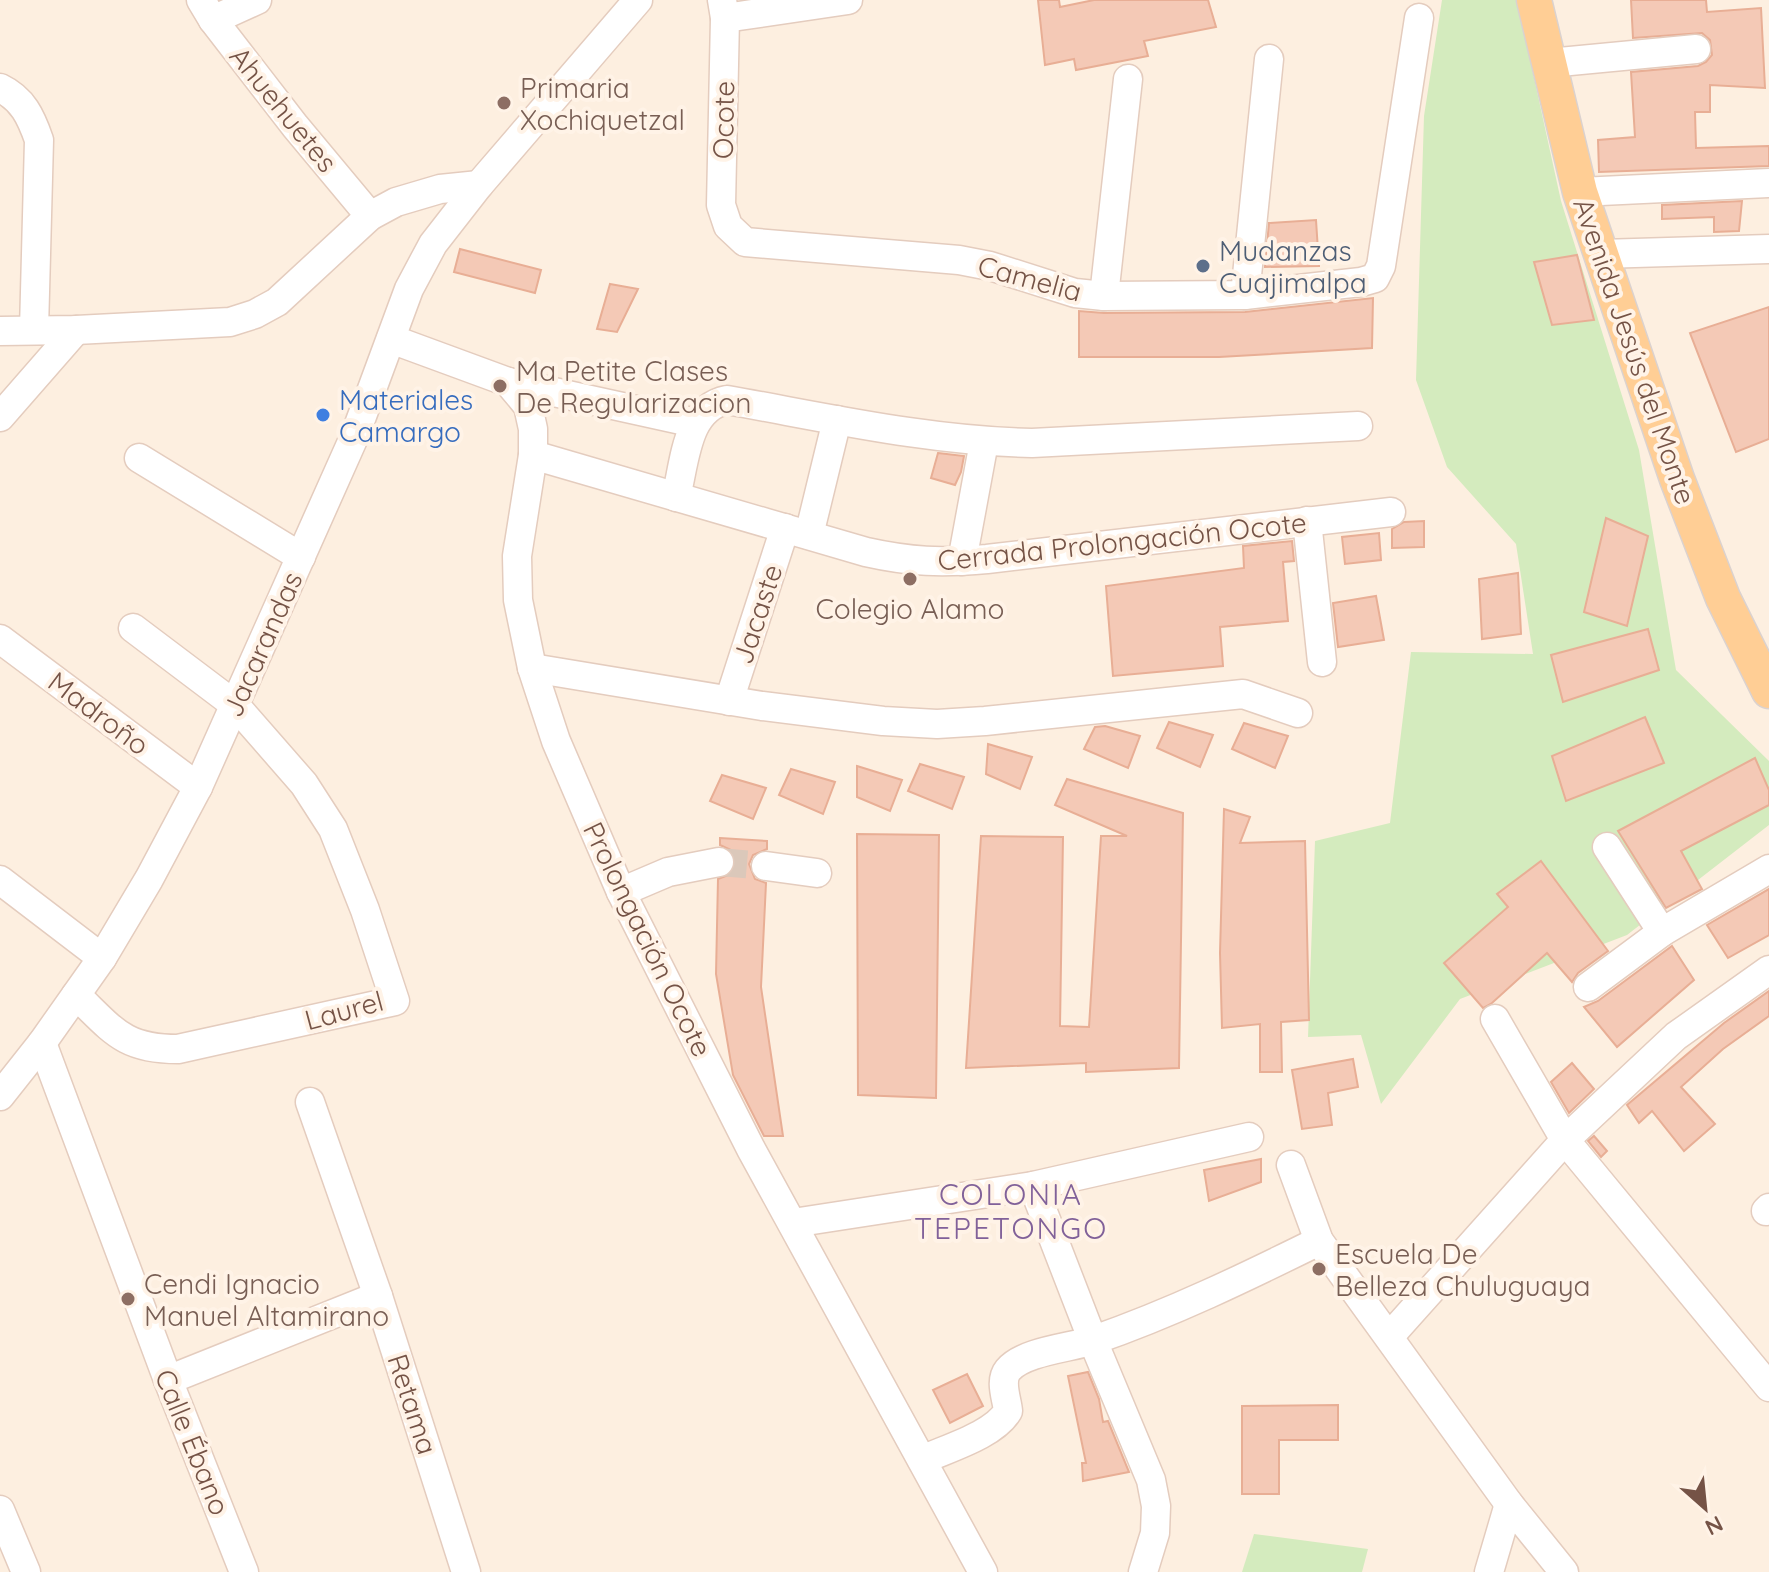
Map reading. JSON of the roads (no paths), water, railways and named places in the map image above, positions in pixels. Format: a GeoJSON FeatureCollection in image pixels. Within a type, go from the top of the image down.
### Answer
{"type":"FeatureCollection","features":[{"type":"Feature","properties":{"kind":"main road","name":"Avenida Jesús del Monte"},"geometry":{"type":"LineString","coordinates":[[1534,0],[1580,192],[1601,254],[1688,509],[1723,598],[1769,691]]}},
{"type":"Feature","properties":{"kind":"street"},"geometry":{"type":"LineString","coordinates":[[207,10],[257,0]]}},
{"type":"Feature","properties":{"kind":"street","name":"Jacarandas"},"geometry":{"type":"LineString","coordinates":[[3,1086],[42,1043],[102,958],[198,787],[355,435],[409,289],[433,244],[479,185],[638,0]]}},
{"type":"Feature","properties":{"kind":"street"},"geometry":{"type":"LineString","coordinates":[[724,9],[848,0]]}},
{"type":"Feature","properties":{"kind":"street","name":"Ocote"},"geometry":{"type":"LineString","coordinates":[[724,9],[721,205],[723,217],[736,235]]}},
{"type":"Feature","properties":{"kind":"street","name":"Ahuehuetes"},"geometry":{"type":"LineString","coordinates":[[207,10],[295,126],[370,216]]}},
{"type":"Feature","properties":{"kind":"street","name":"Camelia"},"geometry":{"type":"LineString","coordinates":[[736,235],[745,242],[756,244],[959,260],[990,266],[1075,293],[1104,296],[1245,295],[1375,278],[1381,266],[1419,18]]}},
{"type":"Feature","properties":{"kind":"street"},"geometry":{"type":"LineString","coordinates":[[1549,63],[1696,49]]}},
{"type":"Feature","properties":{"kind":"street"},"geometry":{"type":"LineString","coordinates":[[1245,295],[1269,59]]}},
{"type":"Feature","properties":{"kind":"street"},"geometry":{"type":"LineString","coordinates":[[1104,296],[1128,79]]}},
{"type":"Feature","properties":{"kind":"street"},"geometry":{"type":"LineString","coordinates":[[0,88],[12,94],[30,114],[39,140],[34,330]]}},
{"type":"Feature","properties":{"kind":"street"},"geometry":{"type":"LineString","coordinates":[[1580,192],[1769,183]]}},
{"type":"Feature","properties":{"kind":"street"},"geometry":{"type":"LineString","coordinates":[[0,331],[230,322],[255,314],[277,302],[370,216],[396,202],[440,189],[479,185]]}},
{"type":"Feature","properties":{"kind":"street"},"geometry":{"type":"LineString","coordinates":[[1601,254],[1769,249]]}},
{"type":"Feature","properties":{"kind":"street"},"geometry":{"type":"LineString","coordinates":[[0,417],[76,330]]}},
{"type":"Feature","properties":{"kind":"street"},"geometry":{"type":"LineString","coordinates":[[391,339],[508,382],[704,413],[727,400],[924,437],[1032,443],[1358,426]]}},
{"type":"Feature","properties":{"kind":"street","name":"Prolongación Ocote"},"geometry":{"type":"LineString","coordinates":[[508,382],[528,406],[533,429],[533,455],[517,556],[518,600],[532,668],[556,741],[621,892],[751,1149],[983,1572]]}},
{"type":"Feature","properties":{"kind":"street"},"geometry":{"type":"LineString","coordinates":[[676,497],[704,413]]}},
{"type":"Feature","properties":{"kind":"street","name":"Jacaste"},"geometry":{"type":"LineString","coordinates":[[729,701],[797,532],[837,420]]}},
{"type":"Feature","properties":{"kind":"street"},"geometry":{"type":"LineString","coordinates":[[962,561],[984,442]]}},
{"type":"Feature","properties":{"kind":"street","name":"Cerrada Prolongación Ocote"},"geometry":{"type":"LineString","coordinates":[[533,455],[907,561],[962,561],[1391,512]]}},
{"type":"Feature","properties":{"kind":"street"},"geometry":{"type":"LineString","coordinates":[[139,458],[301,557]]}},
{"type":"Feature","properties":{"kind":"street"},"geometry":{"type":"LineString","coordinates":[[1307,521],[1322,662]]}},
{"type":"Feature","properties":{"kind":"street"},"geometry":{"type":"LineString","coordinates":[[133,628],[235,705]]}},
{"type":"Feature","properties":{"kind":"street","name":"Madroño"},"geometry":{"type":"LineString","coordinates":[[0,639],[198,787]]}},
{"type":"Feature","properties":{"kind":"street"},"geometry":{"type":"LineString","coordinates":[[532,668],[729,701],[883,721],[937,724],[1243,694],[1298,713]]}},
{"type":"Feature","properties":{"kind":"street","name":"Laurel"},"geometry":{"type":"LineString","coordinates":[[76,995],[122,1038],[153,1049],[178,1049],[395,1001],[365,910],[333,829],[304,784],[235,705]]}},
{"type":"Feature","properties":{"kind":"street"},"geometry":{"type":"LineString","coordinates":[[1607,847],[1662,932]]}},
{"type":"Feature","properties":{"kind":"street"},"geometry":{"type":"LineString","coordinates":[[621,892],[668,872],[719,862]]}},
{"type":"Feature","properties":{"kind":"street"},"geometry":{"type":"LineString","coordinates":[[766,866],[817,873]]}},
{"type":"Feature","properties":{"kind":"street"},"geometry":{"type":"LineString","coordinates":[[1588,987],[1662,932],[1769,869]]}},
{"type":"Feature","properties":{"kind":"street"},"geometry":{"type":"LineString","coordinates":[[0,880],[102,958]]}},
{"type":"Feature","properties":{"kind":"street"},"geometry":{"type":"LineString","coordinates":[[1389,1337],[1565,1140],[1676,1036],[1769,970]]}},
{"type":"Feature","properties":{"kind":"street"},"geometry":{"type":"LineString","coordinates":[[1495,1019],[1565,1140],[1769,1387]]}},
{"type":"Feature","properties":{"kind":"street","name":"Calle Ébano"},"geometry":{"type":"LineString","coordinates":[[42,1043],[168,1380],[244,1572]]}},
{"type":"Feature","properties":{"kind":"street","name":"Retama"},"geometry":{"type":"LineString","coordinates":[[310,1102],[378,1296],[466,1572]]}},
{"type":"Feature","properties":{"kind":"street"},"geometry":{"type":"LineString","coordinates":[[793,1223],[1033,1186],[1249,1137]]}},
{"type":"Feature","properties":{"kind":"street"},"geometry":{"type":"LineString","coordinates":[[1291,1165],[1319,1241],[1509,1504],[1564,1572]]}},
{"type":"Feature","properties":{"kind":"street"},"geometry":{"type":"LineString","coordinates":[[1033,1186],[1151,1480],[1156,1506],[1155,1533],[1143,1572]]}},
{"type":"Feature","properties":{"kind":"street"},"geometry":{"type":"LineString","coordinates":[[922,1460],[992,1429],[1003,1421],[1008,1411],[1003,1384],[1006,1372],[1017,1363],[1093,1341],[1224,1288],[1319,1241]]}},
{"type":"Feature","properties":{"kind":"street"},"geometry":{"type":"LineString","coordinates":[[168,1380],[378,1296]]}},
{"type":"Feature","properties":{"kind":"street"},"geometry":{"type":"LineString","coordinates":[[1489,1572],[1509,1504]]}},
{"type":"Feature","properties":{"kind":"street"},"geometry":{"type":"LineString","coordinates":[[0,1510],[26,1572]]}},
{"type":"Feature","properties":{"kind":"tunnel"},"geometry":{"type":"LineString","coordinates":[[719,862],[766,866]]}},
{"type":"Feature","properties":{"kind":"place","name":"Primaria Xochiquetzal"},"geometry":{"type":"Point","coordinates":[504,103]}},
{"type":"Feature","properties":{"kind":"place","name":"Mudanzas Cuajimalpa"},"geometry":{"type":"Point","coordinates":[1203,266]}},
{"type":"Feature","properties":{"kind":"place","name":"Ma Petite Clases De Regularizacion"},"geometry":{"type":"Point","coordinates":[500,386]}},
{"type":"Feature","properties":{"kind":"place","name":"Materiales Camargo"},"geometry":{"type":"Point","coordinates":[323,415]}},
{"type":"Feature","properties":{"kind":"place","name":"Colegio Alamo"},"geometry":{"type":"Point","coordinates":[910,579]}},
{"type":"Feature","properties":{"kind":"place","name":"Escuela De Belleza Chuluguaya"},"geometry":{"type":"Point","coordinates":[1319,1269]}},
{"type":"Feature","properties":{"kind":"place","name":"Cendi Ignacio Manuel Altamirano"},"geometry":{"type":"Point","coordinates":[128,1299]}},
{"type":"Feature","properties":{"kind":"district","name":"COLONIA TEPETONGO"},"geometry":{"type":"Point","coordinates":[1011,1211]}}]}
